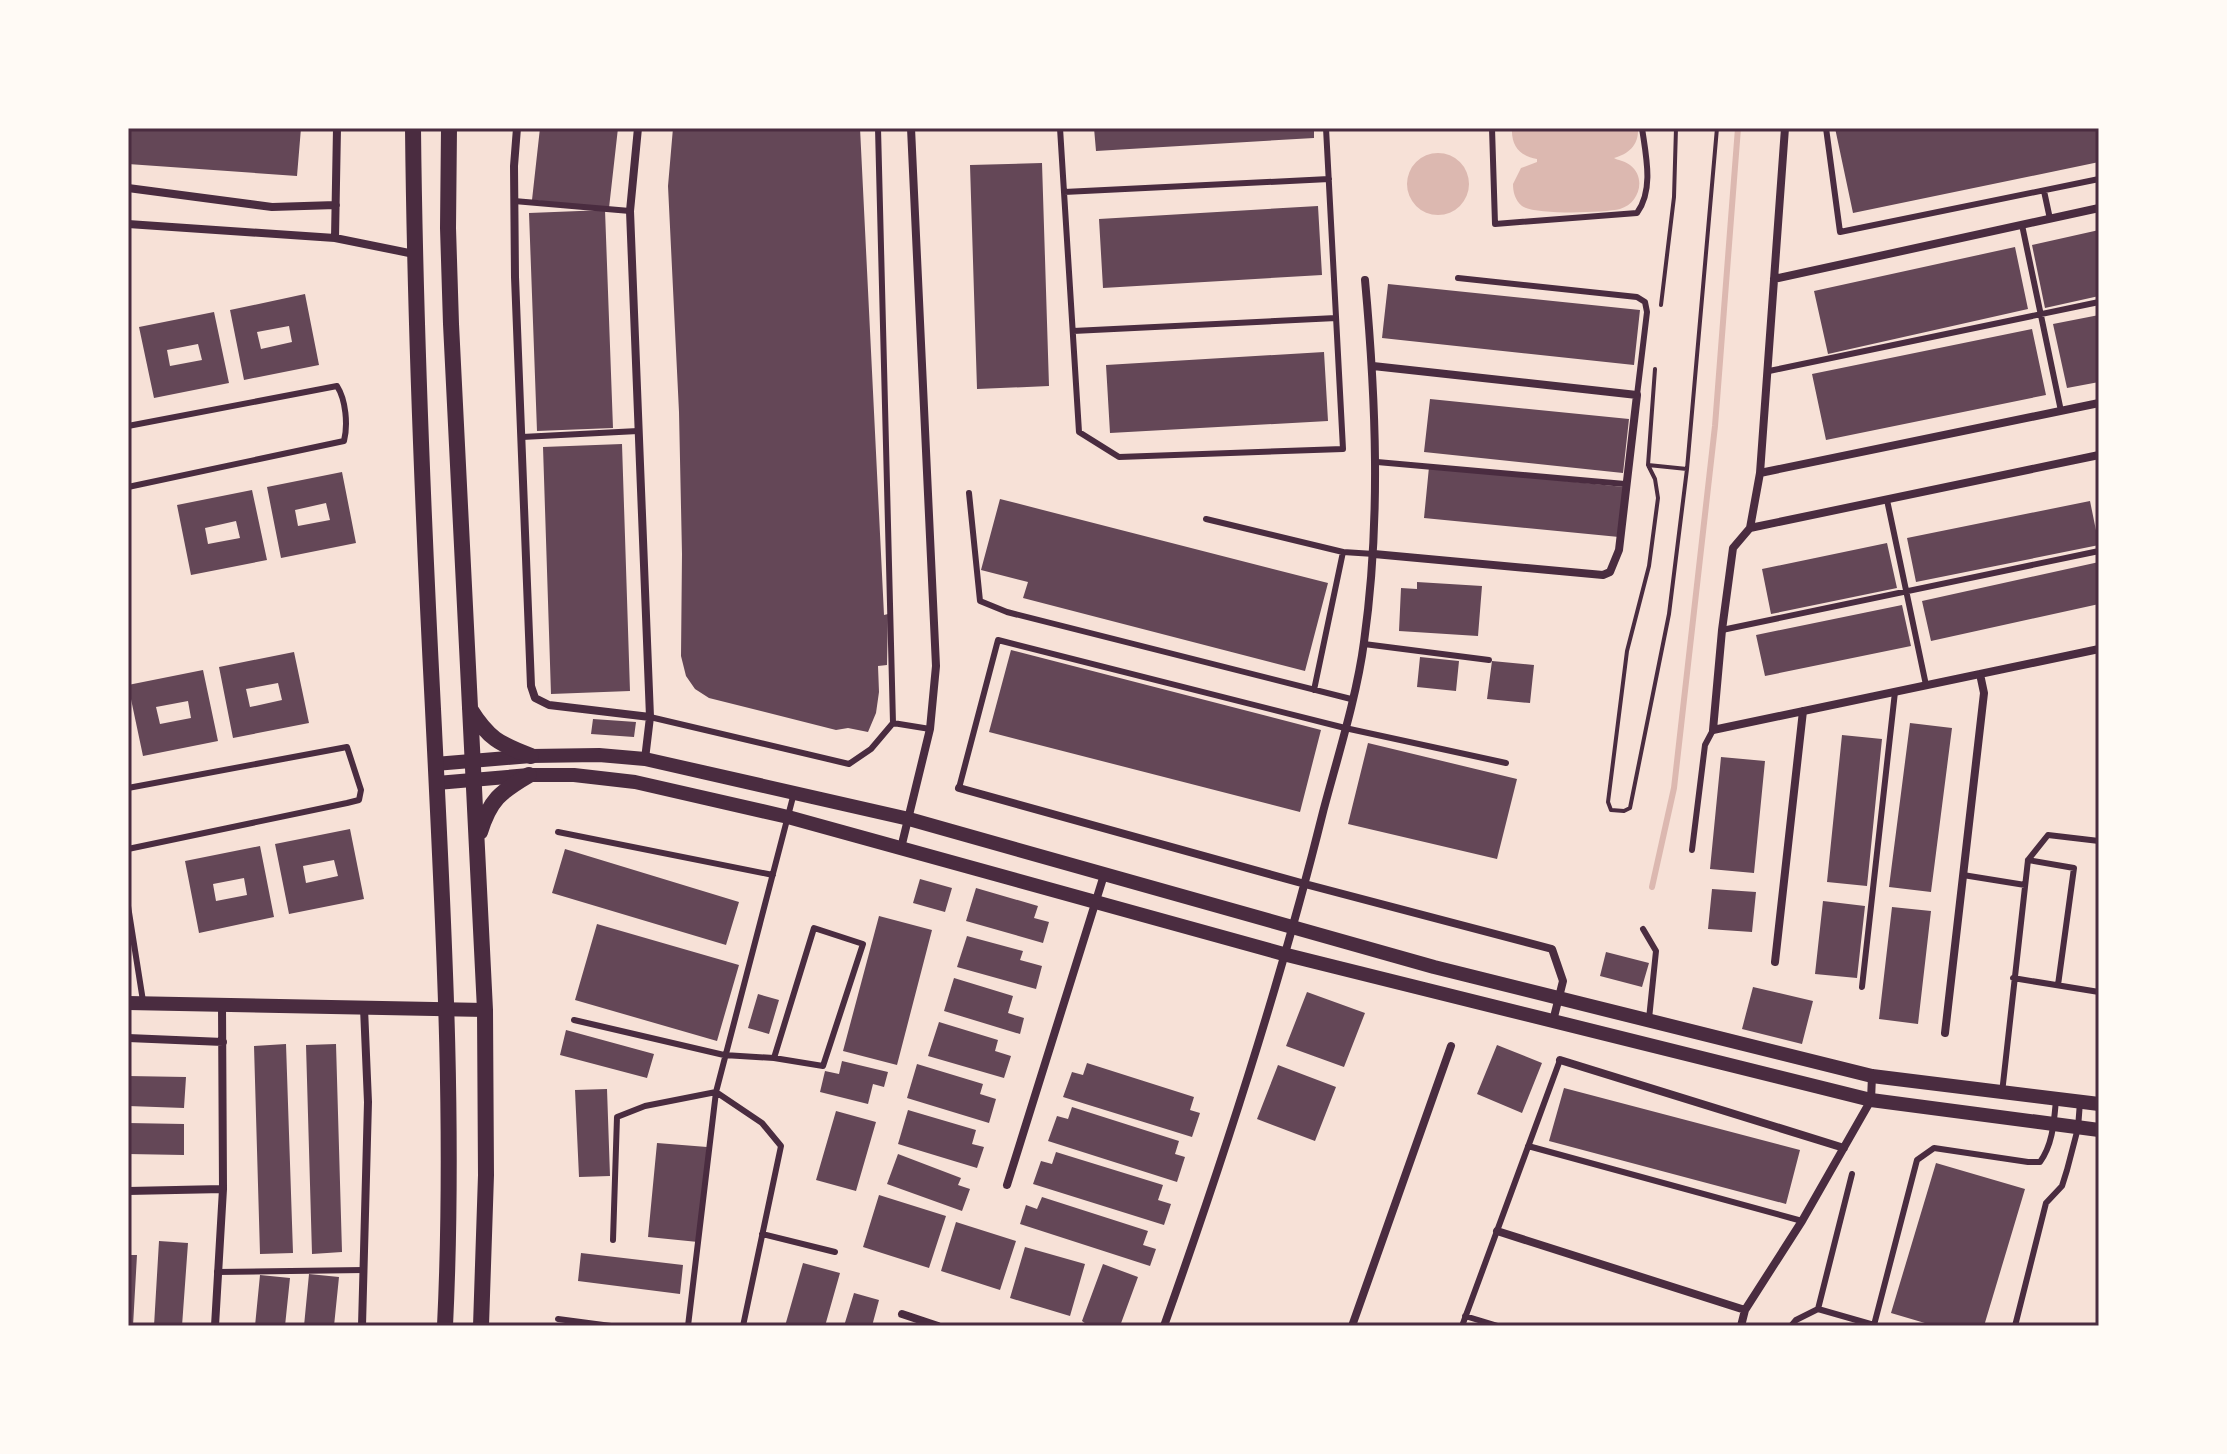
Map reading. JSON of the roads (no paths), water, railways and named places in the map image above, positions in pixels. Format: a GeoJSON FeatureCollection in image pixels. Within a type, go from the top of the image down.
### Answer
{"type":"FeatureCollection","features":[{"type":"Feature","properties":{"kind":"main road"},"geometry":{"type":"LineString","coordinates":[[413,128],[414,254],[447,1009],[449,1248],[445,1326]]}},
{"type":"Feature","properties":{"kind":"main road"},"geometry":{"type":"LineString","coordinates":[[449,128],[448,228],[485,1010],[486,1175],[481,1326]]}},
{"type":"Feature","properties":{"kind":"main road"},"geometry":{"type":"LineString","coordinates":[[469,708],[483,731],[500,745],[531,756]]}},
{"type":"Feature","properties":{"kind":"main road"},"geometry":{"type":"LineString","coordinates":[[476,844],[487,810],[502,790],[529,775]]}},
{"type":"Feature","properties":{"kind":"street"},"geometry":{"type":"LineString","coordinates":[[335,238],[337,128]]}},
{"type":"Feature","properties":{"kind":"street"},"geometry":{"type":"LineString","coordinates":[[517,128],[514,201],[531,686],[535,698],[549,705],[650,717]]}},
{"type":"Feature","properties":{"kind":"street"},"geometry":{"type":"LineString","coordinates":[[638,128],[630,211],[650,717],[645,759]]}},
{"type":"Feature","properties":{"kind":"street"},"geometry":{"type":"LineString","coordinates":[[901,848],[930,729],[936,666],[911,128]]}},
{"type":"Feature","properties":{"kind":"street"},"geometry":{"type":"LineString","coordinates":[[1785,128],[1760,473],[1750,528],[1733,548],[1713,730],[2099,649]]}},
{"type":"Feature","properties":{"kind":"street"},"geometry":{"type":"LineString","coordinates":[[128,188],[272,207],[336,205]]}},
{"type":"Feature","properties":{"kind":"street"},"geometry":{"type":"LineString","coordinates":[[1774,279],[2099,208]]}},
{"type":"Feature","properties":{"kind":"street"},"geometry":{"type":"LineString","coordinates":[[128,224],[335,238],[414,254]]}},
{"type":"Feature","properties":{"kind":"street"},"geometry":{"type":"LineString","coordinates":[[1164,1326],[1287,955],[1364,644],[1374,554],[1377,462],[1365,280]]}},
{"type":"Feature","properties":{"kind":"street"},"geometry":{"type":"LineString","coordinates":[[1373,366],[1637,395],[1619,550],[1610,572],[1603,575],[1374,554]]}},
{"type":"Feature","properties":{"kind":"street"},"geometry":{"type":"LineString","coordinates":[[1760,473],[2099,403]]}},
{"type":"Feature","properties":{"kind":"street"},"geometry":{"type":"LineString","coordinates":[[1750,528],[2099,455]]}},
{"type":"Feature","properties":{"kind":"street"},"geometry":{"type":"LineString","coordinates":[[1945,1033],[1984,693],[1980,674]]}},
{"type":"Feature","properties":{"kind":"street"},"geometry":{"type":"LineString","coordinates":[[1775,962],[1803,711]]}},
{"type":"Feature","properties":{"kind":"street"},"geometry":{"type":"LineString","coordinates":[[435,764],[531,756],[599,755],[645,759],[909,819],[1293,929],[1649,1022],[1872,1076],[2099,1104]]}},
{"type":"Feature","properties":{"kind":"street"},"geometry":{"type":"LineString","coordinates":[[437,783],[529,775],[574,775],[635,782],[788,817],[1287,955],[1871,1100],[2099,1130]]}},
{"type":"Feature","properties":{"kind":"street"},"geometry":{"type":"LineString","coordinates":[[959,788],[1552,949],[1563,981],[1553,1021]]}},
{"type":"Feature","properties":{"kind":"street"},"geometry":{"type":"LineString","coordinates":[[1007,1185],[1104,875]]}},
{"type":"Feature","properties":{"kind":"street"},"geometry":{"type":"LineString","coordinates":[[128,1003],[485,1010]]}},
{"type":"Feature","properties":{"kind":"street"},"geometry":{"type":"LineString","coordinates":[[215,1326],[223,1189],[222,1005]]}},
{"type":"Feature","properties":{"kind":"street"},"geometry":{"type":"LineString","coordinates":[[362,1326],[368,1102],[364,1008]]}},
{"type":"Feature","properties":{"kind":"street"},"geometry":{"type":"LineString","coordinates":[[128,1038],[223,1042]]}},
{"type":"Feature","properties":{"kind":"street"},"geometry":{"type":"LineString","coordinates":[[1352,1326],[1451,1046]]}},
{"type":"Feature","properties":{"kind":"street"},"geometry":{"type":"LineString","coordinates":[[1560,1060],[1844,1148]]}},
{"type":"Feature","properties":{"kind":"street"},"geometry":{"type":"LineString","coordinates":[[1741,1326],[1745,1310],[1802,1221],[1871,1100],[1872,1076]]}},
{"type":"Feature","properties":{"kind":"street"},"geometry":{"type":"LineString","coordinates":[[128,1191],[223,1189]]}},
{"type":"Feature","properties":{"kind":"street"},"geometry":{"type":"LineString","coordinates":[[1497,1231],[1745,1310]]}},
{"type":"Feature","properties":{"kind":"street"},"geometry":{"type":"LineString","coordinates":[[902,1314],[938,1326]]}},
{"type":"Feature","properties":{"kind":"lane"},"geometry":{"type":"LineString","coordinates":[[650,717],[849,764],[871,749],[893,723],[878,128]]}},
{"type":"Feature","properties":{"kind":"lane"},"geometry":{"type":"LineString","coordinates":[[1060,128],[1079,432],[1119,457],[1343,449],[1326,128]]}},
{"type":"Feature","properties":{"kind":"lane"},"geometry":{"type":"LineString","coordinates":[[1492,128],[1495,224],[1637,213],[1646,200],[1647,163],[1642,128]]}},
{"type":"Feature","properties":{"kind":"lane"},"geometry":{"type":"LineString","coordinates":[[1826,128],[1840,232],[2099,179]]}},
{"type":"Feature","properties":{"kind":"lane"},"geometry":{"type":"LineString","coordinates":[[1064,192],[1329,179]]}},
{"type":"Feature","properties":{"kind":"lane"},"geometry":{"type":"LineString","coordinates":[[2044,191],[2050,219]]}},
{"type":"Feature","properties":{"kind":"lane"},"geometry":{"type":"LineString","coordinates":[[514,201],[630,211]]}},
{"type":"Feature","properties":{"kind":"lane"},"geometry":{"type":"LineString","coordinates":[[2022,225],[2061,411]]}},
{"type":"Feature","properties":{"kind":"lane"},"geometry":{"type":"LineString","coordinates":[[1458,278],[1637,297],[1645,302],[1647,312],[1637,395]]}},
{"type":"Feature","properties":{"kind":"lane"},"geometry":{"type":"LineString","coordinates":[[1769,371],[2099,302]]}},
{"type":"Feature","properties":{"kind":"lane"},"geometry":{"type":"LineString","coordinates":[[1073,331],[1336,318]]}},
{"type":"Feature","properties":{"kind":"lane"},"geometry":{"type":"LineString","coordinates":[[128,426],[337,386],[342,394],[347,431],[344,441],[128,487]]}},
{"type":"Feature","properties":{"kind":"lane"},"geometry":{"type":"LineString","coordinates":[[522,437],[638,431]]}},
{"type":"Feature","properties":{"kind":"lane"},"geometry":{"type":"LineString","coordinates":[[1377,462],[1625,484]]}},
{"type":"Feature","properties":{"kind":"lane"},"geometry":{"type":"LineString","coordinates":[[969,493],[980,601],[1007,612],[1351,699]]}},
{"type":"Feature","properties":{"kind":"lane"},"geometry":{"type":"LineString","coordinates":[[1887,500],[1926,685]]}},
{"type":"Feature","properties":{"kind":"lane"},"geometry":{"type":"LineString","coordinates":[[1206,519],[1343,552],[1374,554]]}},
{"type":"Feature","properties":{"kind":"lane"},"geometry":{"type":"LineString","coordinates":[[1722,630],[2099,551]]}},
{"type":"Feature","properties":{"kind":"lane"},"geometry":{"type":"LineString","coordinates":[[1314,690],[1343,552]]}},
{"type":"Feature","properties":{"kind":"lane"},"geometry":{"type":"LineString","coordinates":[[959,788],[998,640],[1345,728],[1506,763]]}},
{"type":"Feature","properties":{"kind":"lane"},"geometry":{"type":"LineString","coordinates":[[1364,644],[1489,660]]}},
{"type":"Feature","properties":{"kind":"lane"},"geometry":{"type":"LineString","coordinates":[[1862,987],[1895,692]]}},
{"type":"Feature","properties":{"kind":"lane"},"geometry":{"type":"LineString","coordinates":[[893,723],[930,729]]}},
{"type":"Feature","properties":{"kind":"lane"},"geometry":{"type":"LineString","coordinates":[[1692,850],[1705,745],[1713,730]]}},
{"type":"Feature","properties":{"kind":"lane"},"geometry":{"type":"LineString","coordinates":[[128,788],[347,747],[361,790],[359,800],[128,849]]}},
{"type":"Feature","properties":{"kind":"lane"},"geometry":{"type":"LineString","coordinates":[[688,1326],[716,1092],[794,793]]}},
{"type":"Feature","properties":{"kind":"lane"},"geometry":{"type":"LineString","coordinates":[[558,832],[773,875]]}},
{"type":"Feature","properties":{"kind":"lane"},"geometry":{"type":"LineString","coordinates":[[2002,1093],[2028,860],[2048,835],[2099,841]]}},
{"type":"Feature","properties":{"kind":"lane"},"geometry":{"type":"LineString","coordinates":[[2028,860],[2074,868],[2058,985]]}},
{"type":"Feature","properties":{"kind":"lane"},"geometry":{"type":"LineString","coordinates":[[1963,875],[2025,885]]}},
{"type":"Feature","properties":{"kind":"lane"},"geometry":{"type":"LineString","coordinates":[[128,906],[144,1004]]}},
{"type":"Feature","properties":{"kind":"lane"},"geometry":{"type":"LineString","coordinates":[[574,1020],[724,1055],[774,1058],[823,1066],[863,944],[814,928],[774,1058]]}},
{"type":"Feature","properties":{"kind":"lane"},"geometry":{"type":"LineString","coordinates":[[1643,929],[1656,951],[1649,1022]]}},
{"type":"Feature","properties":{"kind":"lane"},"geometry":{"type":"LineString","coordinates":[[2013,978],[2099,992]]}},
{"type":"Feature","properties":{"kind":"lane"},"geometry":{"type":"LineString","coordinates":[[1462,1326],[1560,1060]]}},
{"type":"Feature","properties":{"kind":"lane"},"geometry":{"type":"LineString","coordinates":[[613,1240],[617,1117],[645,1106],[716,1092],[762,1123],[781,1146],[743,1326]]}},
{"type":"Feature","properties":{"kind":"lane"},"geometry":{"type":"LineString","coordinates":[[1791,1326],[1796,1320],[1818,1309],[1876,1326],[1917,1160],[1934,1148],[2040,1162],[2054,1126],[2056,1100]]}},
{"type":"Feature","properties":{"kind":"lane"},"geometry":{"type":"LineString","coordinates":[[2015,1326],[2046,1203],[2062,1186],[2078,1128],[2080,1102]]}},
{"type":"Feature","properties":{"kind":"lane"},"geometry":{"type":"LineString","coordinates":[[1528,1146],[1802,1221]]}},
{"type":"Feature","properties":{"kind":"lane"},"geometry":{"type":"LineString","coordinates":[[1818,1309],[1852,1174]]}},
{"type":"Feature","properties":{"kind":"lane"},"geometry":{"type":"LineString","coordinates":[[762,1234],[835,1252]]}},
{"type":"Feature","properties":{"kind":"lane"},"geometry":{"type":"LineString","coordinates":[[217,1272],[364,1270]]}},
{"type":"Feature","properties":{"kind":"lane"},"geometry":{"type":"LineString","coordinates":[[1465,1316],[1498,1326]]}},
{"type":"Feature","properties":{"kind":"lane"},"geometry":{"type":"LineString","coordinates":[[558,1319],[611,1326]]}},
{"type":"Feature","properties":{"kind":"waterway"},"geometry":{"type":"LineString","coordinates":[[1652,887],[1674,788],[1715,426],[1738,128]]}}]}
